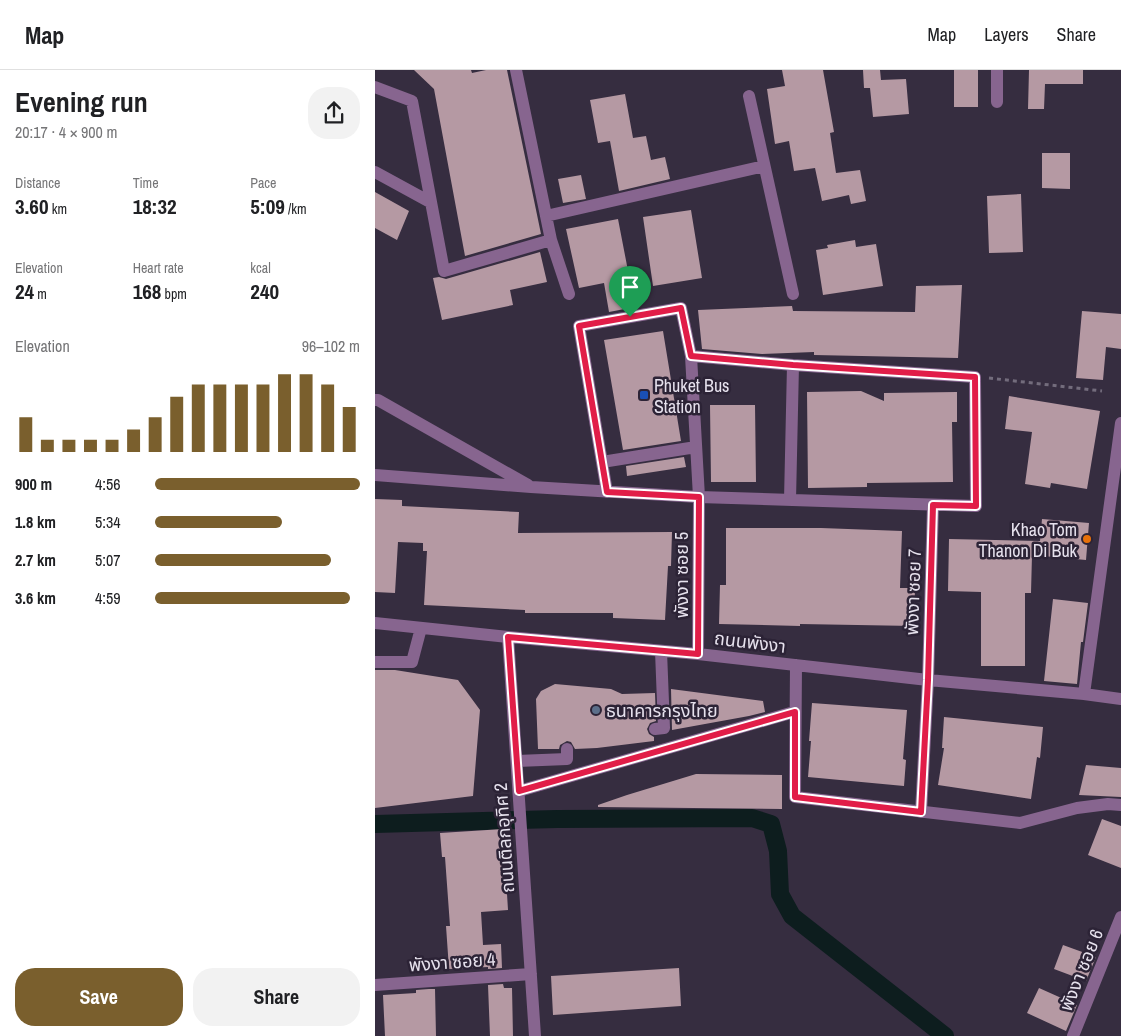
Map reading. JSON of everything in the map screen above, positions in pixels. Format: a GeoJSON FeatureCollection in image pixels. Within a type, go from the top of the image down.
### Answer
{"type":"FeatureCollection","features":[{"type":"Feature","properties":{"kind":"street"},"geometry":{"type":"LineString","coordinates":[[516,70],[551,240],[569,294]]}},
{"type":"Feature","properties":{"kind":"street"},"geometry":{"type":"LineString","coordinates":[[997,70],[997,102]]}},
{"type":"Feature","properties":{"kind":"street"},"geometry":{"type":"LineString","coordinates":[[375,88],[412,101],[444,271],[551,240]]}},
{"type":"Feature","properties":{"kind":"street"},"geometry":{"type":"LineString","coordinates":[[749,96],[793,294]]}},
{"type":"Feature","properties":{"kind":"street"},"geometry":{"type":"LineString","coordinates":[[546,216],[764,166]]}},
{"type":"Feature","properties":{"kind":"street"},"geometry":{"type":"LineString","coordinates":[[375,172],[430,202]]}},
{"type":"Feature","properties":{"kind":"street","name":"พังงา ซอย 5"},"geometry":{"type":"LineString","coordinates":[[602,462],[579,326],[681,308],[691,356],[699,497],[698,654]]}},
{"type":"Feature","properties":{"kind":"street"},"geometry":{"type":"LineString","coordinates":[[375,475],[699,497],[976,506],[975,377],[691,356]]}},
{"type":"Feature","properties":{"kind":"street"},"geometry":{"type":"LineString","coordinates":[[790,500],[793,365]]}},
{"type":"Feature","properties":{"kind":"street"},"geometry":{"type":"LineString","coordinates":[[375,400],[531,487]]}},
{"type":"Feature","properties":{"kind":"street"},"geometry":{"type":"LineString","coordinates":[[1084,694],[1121,423]]}},
{"type":"Feature","properties":{"kind":"street"},"geometry":{"type":"LineString","coordinates":[[607,492],[602,462],[696,447]]}},
{"type":"Feature","properties":{"kind":"street","name":"พังงา ซอย 7"},"geometry":{"type":"LineString","coordinates":[[921,812],[928,680],[933,505]]}},
{"type":"Feature","properties":{"kind":"street","name":"ถนนพังงา"},"geometry":{"type":"LineString","coordinates":[[375,623],[698,654],[928,680],[1121,699]]}},
{"type":"Feature","properties":{"kind":"street"},"geometry":{"type":"LineString","coordinates":[[375,662],[411,662],[421,628]]}},
{"type":"Feature","properties":{"kind":"street","name":"ถนนติลกอุทิศ 2"},"geometry":{"type":"LineString","coordinates":[[508,637],[535,1036]]}},
{"type":"Feature","properties":{"kind":"street"},"geometry":{"type":"LineString","coordinates":[[655,729],[664,728],[661,651]]}},
{"type":"Feature","properties":{"kind":"street"},"geometry":{"type":"LineString","coordinates":[[796,665],[795,797],[1020,823],[1077,808],[1108,804],[1121,805]]}},
{"type":"Feature","properties":{"kind":"street"},"geometry":{"type":"LineString","coordinates":[[519,791],[795,712]]}},
{"type":"Feature","properties":{"kind":"street"},"geometry":{"type":"LineString","coordinates":[[517,761],[567,759],[567,749]]}},
{"type":"Feature","properties":{"kind":"street","name":"พังงา ซอย 6"},"geometry":{"type":"LineString","coordinates":[[1073,1036],[1121,917]]}},
{"type":"Feature","properties":{"kind":"street","name":"พังงา ซอย 4"},"geometry":{"type":"LineString","coordinates":[[375,985],[531,974]]}},
{"type":"Feature","properties":{"kind":"path"},"geometry":{"type":"LineString","coordinates":[[975,377],[1102,391]]}},
{"type":"Feature","properties":{"kind":"building"},"geometry":{"type":"Polygon","coordinates":[[[414,70],[471,70],[472,73],[486,70],[507,70],[541,234],[465,256],[434,89],[414,70]]]}},
{"type":"Feature","properties":{"kind":"building"},"geometry":{"type":"Polygon","coordinates":[[[782,70],[823,70],[834,132],[830,133],[836,173],[860,170],[866,201],[851,204],[849,195],[822,201],[815,168],[794,171],[789,141],[775,144],[767,89],[785,86],[782,70]]]}},
{"type":"Feature","properties":{"kind":"building"},"geometry":{"type":"Polygon","coordinates":[[[863,70],[880,70],[881,80],[906,79],[909,114],[873,117],[870,88],[864,88],[863,70]]]}},
{"type":"Feature","properties":{"kind":"building"},"geometry":{"type":"Polygon","coordinates":[[[954,70],[978,70],[978,107],[954,107],[954,70]]]}},
{"type":"Feature","properties":{"kind":"building"},"geometry":{"type":"Polygon","coordinates":[[[1029,70],[1083,70],[1083,84],[1045,84],[1044,109],[1028,109],[1029,70]]]}},
{"type":"Feature","properties":{"kind":"building"},"geometry":{"type":"Polygon","coordinates":[[[625,94],[633,138],[646,136],[651,160],[665,157],[670,179],[619,191],[610,141],[598,143],[590,100],[625,94]]]}},
{"type":"Feature","properties":{"kind":"building"},"geometry":{"type":"Polygon","coordinates":[[[1042,153],[1070,153],[1070,189],[1042,188],[1042,153]]]}},
{"type":"Feature","properties":{"kind":"building"},"geometry":{"type":"Polygon","coordinates":[[[581,175],[586,199],[563,203],[558,179],[581,175]]]}},
{"type":"Feature","properties":{"kind":"building"},"geometry":{"type":"Polygon","coordinates":[[[375,192],[409,211],[397,240],[375,228],[375,192]]]}},
{"type":"Feature","properties":{"kind":"building"},"geometry":{"type":"Polygon","coordinates":[[[1021,194],[1023,252],[989,253],[987,196],[1021,194]]]}},
{"type":"Feature","properties":{"kind":"building"},"geometry":{"type":"Polygon","coordinates":[[[691,210],[702,278],[653,286],[643,217],[691,210]]]}},
{"type":"Feature","properties":{"kind":"building"},"geometry":{"type":"Polygon","coordinates":[[[618,219],[635,307],[609,312],[604,283],[579,288],[566,229],[618,219]]]}},
{"type":"Feature","properties":{"kind":"building"},"geometry":{"type":"Polygon","coordinates":[[[855,240],[856,247],[876,244],[883,286],[823,295],[816,250],[828,248],[827,245],[855,240]]]}},
{"type":"Feature","properties":{"kind":"building"},"geometry":{"type":"Polygon","coordinates":[[[540,252],[547,282],[510,290],[513,305],[442,320],[433,278],[446,279],[540,252]]]}},
{"type":"Feature","properties":{"kind":"building"},"geometry":{"type":"Polygon","coordinates":[[[962,285],[958,358],[814,355],[814,352],[762,354],[702,349],[698,310],[792,306],[793,311],[915,312],[916,286],[962,285]]]}},
{"type":"Feature","properties":{"kind":"building"},"geometry":{"type":"Polygon","coordinates":[[[1082,311],[1121,314],[1121,349],[1106,347],[1103,380],[1076,378],[1082,311]]]}},
{"type":"Feature","properties":{"kind":"building","name":"Phuket Bus Station"},"geometry":{"type":"Polygon","coordinates":[[[663,331],[681,441],[623,450],[604,340],[663,331]]]}},
{"type":"Feature","properties":{"kind":"building"},"geometry":{"type":"Polygon","coordinates":[[[861,391],[884,401],[884,393],[957,392],[957,422],[952,422],[953,482],[867,483],[867,487],[808,488],[807,392],[861,391]]]}},
{"type":"Feature","properties":{"kind":"building"},"geometry":{"type":"Polygon","coordinates":[[[1009,396],[1100,411],[1087,489],[1051,483],[1050,488],[1025,484],[1032,432],[1005,429],[1009,396]]]}},
{"type":"Feature","properties":{"kind":"building"},"geometry":{"type":"Polygon","coordinates":[[[710,405],[755,405],[756,482],[711,482],[710,405]]]}},
{"type":"Feature","properties":{"kind":"building"},"geometry":{"type":"Polygon","coordinates":[[[684,457],[686,467],[627,476],[626,466],[684,457]]]}},
{"type":"Feature","properties":{"kind":"building"},"geometry":{"type":"Polygon","coordinates":[[[375,499],[402,500],[402,506],[519,512],[518,533],[672,532],[671,566],[668,566],[665,620],[613,618],[613,613],[525,613],[525,610],[424,605],[427,551],[423,551],[423,543],[398,542],[395,593],[375,592],[375,499]]]}},
{"type":"Feature","properties":{"kind":"building"},"geometry":{"type":"Polygon","coordinates":[[[1042,519],[1089,523],[1086,560],[1032,555],[1031,593],[1025,593],[1025,666],[981,666],[981,592],[948,591],[949,539],[1040,541],[1042,519]]]}},
{"type":"Feature","properties":{"kind":"building"},"geometry":{"type":"Polygon","coordinates":[[[726,528],[821,528],[902,531],[900,588],[915,588],[914,626],[719,624],[720,585],[726,585],[726,528]]]}},
{"type":"Feature","properties":{"kind":"building"},"geometry":{"type":"Polygon","coordinates":[[[1053,599],[1088,603],[1083,642],[1081,642],[1077,684],[1044,681],[1053,599]]]}},
{"type":"Feature","properties":{"kind":"building"},"geometry":{"type":"Polygon","coordinates":[[[375,670],[395,670],[458,680],[480,710],[473,796],[375,808],[375,670]]]}},
{"type":"Feature","properties":{"kind":"building","name":"ธนาคารกรุงไทย"},"geometry":{"type":"Polygon","coordinates":[[[555,684],[611,689],[622,694],[655,693],[656,721],[650,723],[647,729],[649,734],[654,737],[654,741],[575,749],[571,742],[567,741],[560,745],[559,749],[538,749],[536,699],[541,691],[555,684]]]}},
{"type":"Feature","properties":{"kind":"building"},"geometry":{"type":"Polygon","coordinates":[[[671,689],[763,701],[765,712],[672,730],[671,689]]]}},
{"type":"Feature","properties":{"kind":"building"},"geometry":{"type":"Polygon","coordinates":[[[812,703],[907,710],[903,759],[906,760],[904,786],[808,777],[812,703]]]}},
{"type":"Feature","properties":{"kind":"building"},"geometry":{"type":"Polygon","coordinates":[[[944,717],[1043,727],[1040,758],[1037,757],[1031,799],[938,785],[944,748],[942,748],[944,717]]]}},
{"type":"Feature","properties":{"kind":"building"},"geometry":{"type":"Polygon","coordinates":[[[1086,765],[1121,768],[1121,797],[1079,795],[1086,765]]]}},
{"type":"Feature","properties":{"kind":"building"},"geometry":{"type":"Polygon","coordinates":[[[696,774],[782,775],[782,809],[598,807],[598,805],[627,795],[696,774]]]}},
{"type":"Feature","properties":{"kind":"building"},"geometry":{"type":"Polygon","coordinates":[[[1102,819],[1121,826],[1121,868],[1088,855],[1102,819]]]}},
{"type":"Feature","properties":{"kind":"building"},"geometry":{"type":"Polygon","coordinates":[[[503,829],[508,910],[481,912],[483,945],[501,944],[502,968],[449,969],[446,926],[450,926],[445,857],[442,857],[440,833],[503,829]]]}},
{"type":"Feature","properties":{"kind":"building"},"geometry":{"type":"Polygon","coordinates":[[[1063,945],[1096,957],[1086,981],[1054,969],[1063,945]]]}},
{"type":"Feature","properties":{"kind":"building"},"geometry":{"type":"Polygon","coordinates":[[[679,968],[681,1006],[553,1015],[551,976],[679,968]]]}},
{"type":"Feature","properties":{"kind":"building"},"geometry":{"type":"Polygon","coordinates":[[[503,984],[504,988],[512,988],[513,1036],[490,1036],[488,985],[503,984]]]}},
{"type":"Feature","properties":{"kind":"building"},"geometry":{"type":"Polygon","coordinates":[[[1039,988],[1077,1005],[1066,1031],[1027,1013],[1039,988]]]}},
{"type":"Feature","properties":{"kind":"building"},"geometry":{"type":"Polygon","coordinates":[[[435,989],[436,1036],[385,1036],[383,995],[416,993],[416,990],[435,989]]]}},
{"type":"Feature","properties":{"kind":"waterway"},"geometry":{"type":"LineString","coordinates":[[375,824],[557,819],[752,818],[771,824],[778,851],[780,894],[792,916],[945,1036]]}},
{"type":"Feature","properties":{"kind":"place","name":"Phuket Bus Station"},"geometry":{"type":"Point","coordinates":[644,395]}},
{"type":"Feature","properties":{"kind":"place","name":"Khao Tom Thanon Di Buk"},"geometry":{"type":"Point","coordinates":[1087,539]}},
{"type":"Feature","properties":{"kind":"place","name":"ธนาคารกรุงไทย"},"geometry":{"type":"Point","coordinates":[596,710]}},
{"type":"Feature","properties":{"kind":"route"},"geometry":{"type":"LineString","coordinates":[[681,308],[691,356],[975,377],[976,506],[933,505],[928,680],[921,812],[795,797],[795,712],[519,791],[508,637],[698,654],[699,497],[607,492],[579,326],[630,317],[681,308]]}}]}
